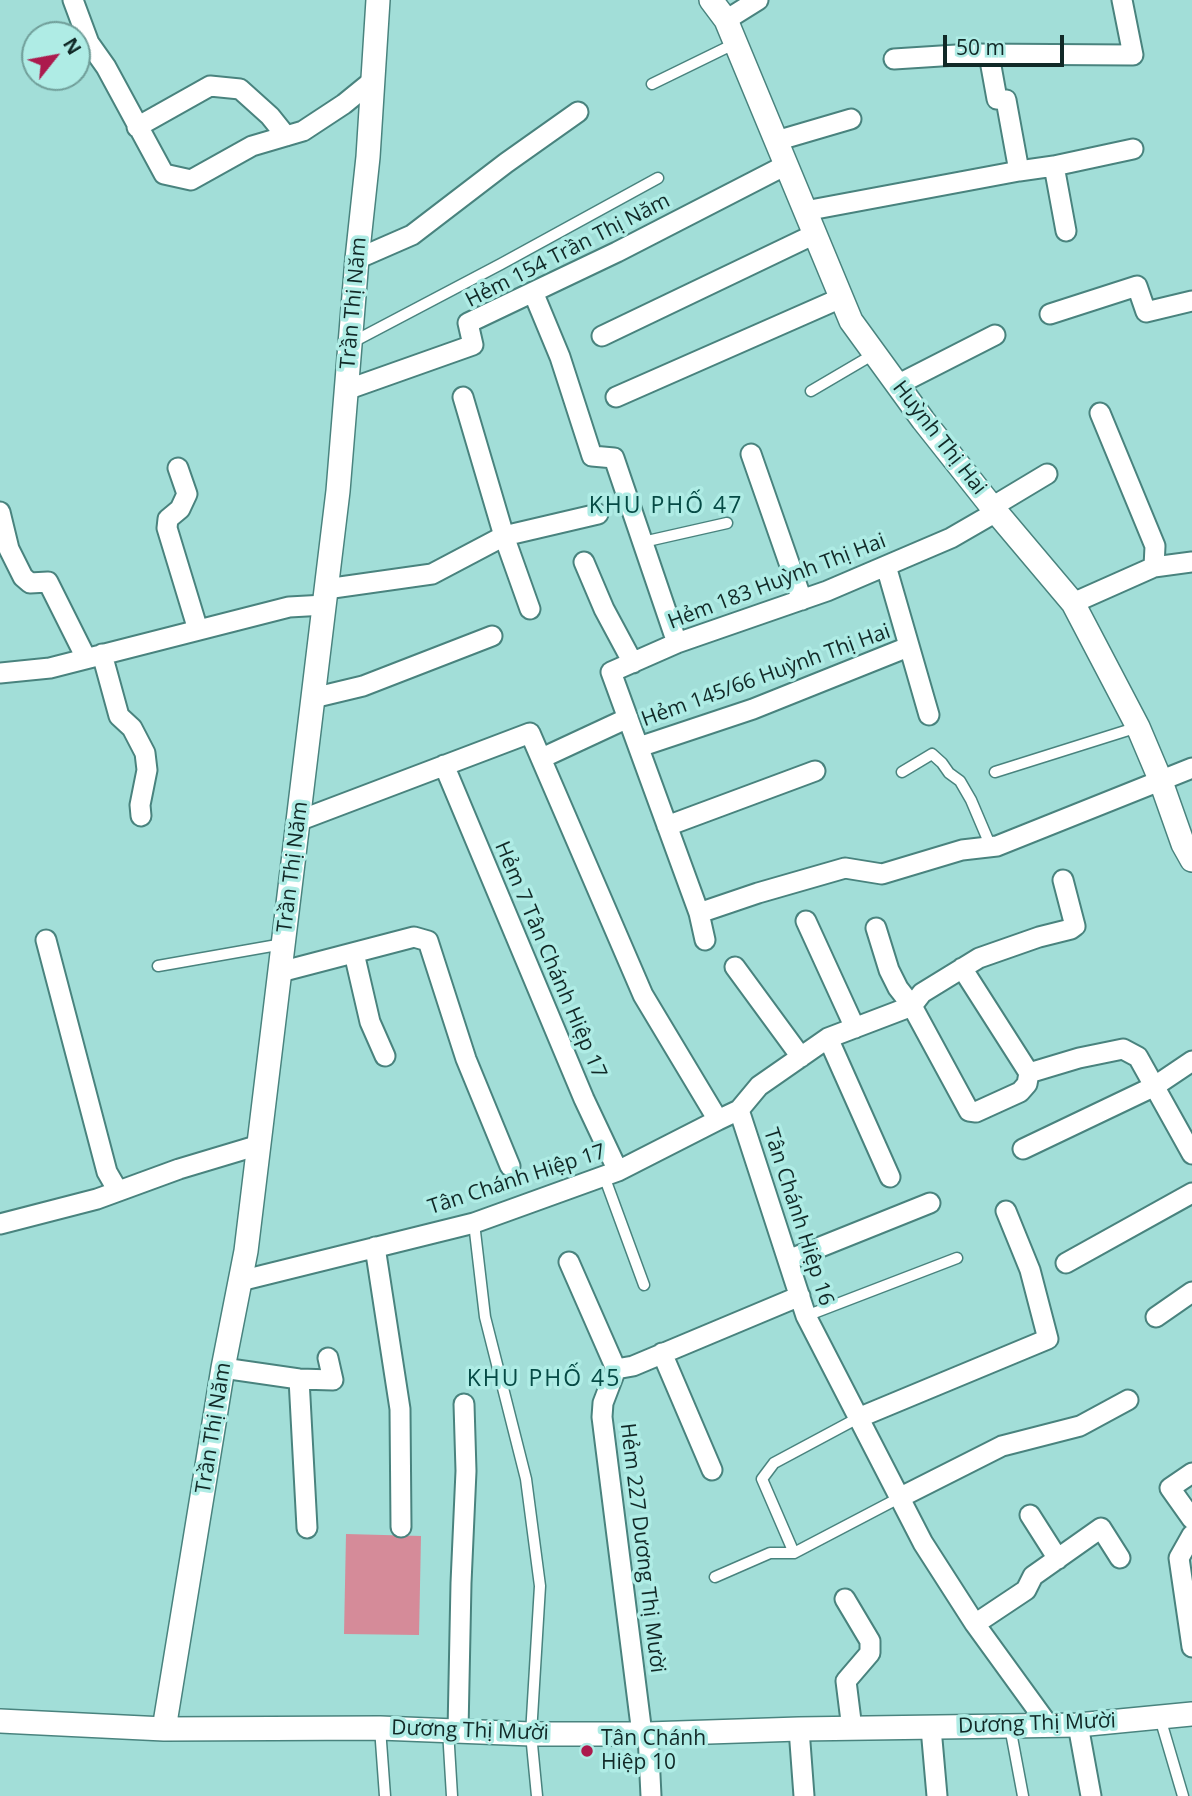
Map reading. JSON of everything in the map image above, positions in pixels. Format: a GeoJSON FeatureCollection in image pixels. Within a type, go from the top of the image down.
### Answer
{"type":"FeatureCollection","features":[{"type":"Feature","properties":{"kind":"street"},"geometry":{"type":"LineString","coordinates":[[73,0],[89,43],[106,67],[164,174],[191,180],[252,146],[303,131],[371,82]]}},
{"type":"Feature","properties":{"kind":"street","name":"Trần Thị Năm"},"geometry":{"type":"LineString","coordinates":[[164,1728],[223,1368],[240,1281],[284,944],[338,491],[368,157],[378,0]]}},
{"type":"Feature","properties":{"kind":"street","name":"Huỳnh Thị Hai"},"geometry":{"type":"LineString","coordinates":[[711,0],[726,20],[851,321],[994,509],[1073,603],[1138,727],[1183,844],[1192,860]]}},
{"type":"Feature","properties":{"kind":"street"},"geometry":{"type":"LineString","coordinates":[[726,20],[758,0]]}},
{"type":"Feature","properties":{"kind":"street"},"geometry":{"type":"LineString","coordinates":[[894,59],[989,55],[1133,55],[1122,0]]}},
{"type":"Feature","properties":{"kind":"street"},"geometry":{"type":"LineString","coordinates":[[989,55],[997,99],[1006,100],[1019,171]]}},
{"type":"Feature","properties":{"kind":"street"},"geometry":{"type":"LineString","coordinates":[[137,127],[210,86],[240,89],[270,116],[286,136]]}},
{"type":"Feature","properties":{"kind":"street"},"geometry":{"type":"LineString","coordinates":[[357,259],[412,235],[578,112]]}},
{"type":"Feature","properties":{"kind":"street"},"geometry":{"type":"LineString","coordinates":[[776,141],[851,119]]}},
{"type":"Feature","properties":{"kind":"street"},"geometry":{"type":"LineString","coordinates":[[805,211],[1133,149]]}},
{"type":"Feature","properties":{"kind":"street","name":"Hẻm 154 Trần Thị Năm"},"geometry":{"type":"LineString","coordinates":[[346,390],[473,345],[468,323],[664,229],[786,165]]}},
{"type":"Feature","properties":{"kind":"street"},"geometry":{"type":"LineString","coordinates":[[1054,166],[1066,231]]}},
{"type":"Feature","properties":{"kind":"street"},"geometry":{"type":"LineString","coordinates":[[601,336],[815,234]]}},
{"type":"Feature","properties":{"kind":"street"},"geometry":{"type":"LineString","coordinates":[[1051,314],[1137,286],[1146,312],[1192,301]]}},
{"type":"Feature","properties":{"kind":"street"},"geometry":{"type":"LineString","coordinates":[[533,292],[560,357],[592,456],[614,458],[677,643]]}},
{"type":"Feature","properties":{"kind":"street"},"geometry":{"type":"LineString","coordinates":[[615,397],[841,298]]}},
{"type":"Feature","properties":{"kind":"street"},"geometry":{"type":"LineString","coordinates":[[897,384],[995,335]]}},
{"type":"Feature","properties":{"kind":"street"},"geometry":{"type":"LineString","coordinates":[[463,397],[504,536],[530,609]]}},
{"type":"Feature","properties":{"kind":"street"},"geometry":{"type":"LineString","coordinates":[[1100,413],[1154,546],[1154,567]]}},
{"type":"Feature","properties":{"kind":"street"},"geometry":{"type":"LineString","coordinates":[[751,454],[802,600]]}},
{"type":"Feature","properties":{"kind":"street"},"geometry":{"type":"LineString","coordinates":[[178,468],[187,495],[180,509],[168,519],[167,528],[198,630]]}},
{"type":"Feature","properties":{"kind":"street","name":"Hẻm 183 Huỳnh Thị Hai"},"geometry":{"type":"LineString","coordinates":[[628,718],[611,672],[677,643],[802,600],[951,538],[1047,474]]}},
{"type":"Feature","properties":{"kind":"street"},"geometry":{"type":"LineString","coordinates":[[0,512],[9,549],[23,577],[30,583],[48,582],[94,656],[119,716],[132,728],[145,754],[147,770],[140,805],[141,816]]}},
{"type":"Feature","properties":{"kind":"street"},"geometry":{"type":"LineString","coordinates":[[0,673],[50,668],[325,597],[432,574],[504,536],[598,514]]}},
{"type":"Feature","properties":{"kind":"street"},"geometry":{"type":"LineString","coordinates":[[584,562],[604,609],[633,663]]}},
{"type":"Feature","properties":{"kind":"street"},"geometry":{"type":"LineString","coordinates":[[1073,603],[1154,567],[1192,562]]}},
{"type":"Feature","properties":{"kind":"street"},"geometry":{"type":"LineString","coordinates":[[886,566],[929,715]]}},
{"type":"Feature","properties":{"kind":"street"},"geometry":{"type":"LineString","coordinates":[[313,698],[363,686],[492,636]]}},
{"type":"Feature","properties":{"kind":"street","name":"Hẻm 145/66 Huỳnh Thị Hai"},"geometry":{"type":"LineString","coordinates":[[639,747],[753,709],[908,647]]}},
{"type":"Feature","properties":{"kind":"street"},"geometry":{"type":"LineString","coordinates":[[542,758],[628,718],[699,913],[705,940]]}},
{"type":"Feature","properties":{"kind":"street"},"geometry":{"type":"LineString","coordinates":[[298,821],[530,733],[643,995],[719,1120]]}},
{"type":"Feature","properties":{"kind":"street","name":"Hẻm 7 Tân Chánh Hiệp 17"},"geometry":{"type":"LineString","coordinates":[[444,765],[579,1087],[611,1174]]}},
{"type":"Feature","properties":{"kind":"street"},"geometry":{"type":"LineString","coordinates":[[699,913],[845,868],[882,874],[962,850],[997,846],[1192,768]]}},
{"type":"Feature","properties":{"kind":"street"},"geometry":{"type":"LineString","coordinates":[[667,826],[815,771]]}},
{"type":"Feature","properties":{"kind":"street"},"geometry":{"type":"LineString","coordinates":[[739,1111],[759,1086],[828,1038],[912,1006],[922,993],[979,958],[1071,929],[1075,926],[1063,880]]}},
{"type":"Feature","properties":{"kind":"street"},"geometry":{"type":"LineString","coordinates":[[806,920],[855,1028]]}},
{"type":"Feature","properties":{"kind":"street"},"geometry":{"type":"LineString","coordinates":[[876,928],[888,970],[912,1006],[969,1111],[976,1112],[1020,1092],[1027,1084],[1029,1073],[962,968]]}},
{"type":"Feature","properties":{"kind":"street"},"geometry":{"type":"LineString","coordinates":[[280,972],[414,937],[428,941],[466,1059],[510,1166]]}},
{"type":"Feature","properties":{"kind":"street"},"geometry":{"type":"LineString","coordinates":[[46,940],[107,1171],[118,1191]]}},
{"type":"Feature","properties":{"kind":"street"},"geometry":{"type":"LineString","coordinates":[[354,953],[370,1021],[385,1056]]}},
{"type":"Feature","properties":{"kind":"street"},"geometry":{"type":"LineString","coordinates":[[735,967],[801,1057]]}},
{"type":"Feature","properties":{"kind":"street"},"geometry":{"type":"LineString","coordinates":[[828,1038],[890,1177]]}},
{"type":"Feature","properties":{"kind":"street"},"geometry":{"type":"LineString","coordinates":[[1029,1073],[1079,1058],[1123,1049],[1138,1058],[1192,1154]]}},
{"type":"Feature","properties":{"kind":"street"},"geometry":{"type":"LineString","coordinates":[[1023,1149],[1155,1086],[1192,1061]]}},
{"type":"Feature","properties":{"kind":"street","name":"Tân Chánh Hiệp 16"},"geometry":{"type":"LineString","coordinates":[[719,1120],[739,1111],[806,1315],[923,1543],[975,1624],[1049,1726]]}},
{"type":"Feature","properties":{"kind":"street","name":"Tân Chánh Hiệp 17"},"geometry":{"type":"LineString","coordinates":[[240,1281],[474,1223],[611,1174],[719,1120]]}},
{"type":"Feature","properties":{"kind":"street"},"geometry":{"type":"LineString","coordinates":[[0,1224],[97,1199],[178,1169],[259,1145]]}},
{"type":"Feature","properties":{"kind":"street"},"geometry":{"type":"LineString","coordinates":[[1066,1263],[1192,1193]]}},
{"type":"Feature","properties":{"kind":"street"},"geometry":{"type":"LineString","coordinates":[[788,1260],[930,1203]]}},
{"type":"Feature","properties":{"kind":"street"},"geometry":{"type":"LineString","coordinates":[[858,1418],[1048,1339],[1030,1270],[1006,1211]]}},
{"type":"Feature","properties":{"kind":"street"},"geometry":{"type":"LineString","coordinates":[[375,1247],[400,1409],[401,1527]]}},
{"type":"Feature","properties":{"kind":"street"},"geometry":{"type":"LineString","coordinates":[[569,1262],[616,1369],[633,1366],[800,1296]]}},
{"type":"Feature","properties":{"kind":"street"},"geometry":{"type":"LineString","coordinates":[[1156,1317],[1192,1292]]}},
{"type":"Feature","properties":{"kind":"street"},"geometry":{"type":"LineString","coordinates":[[662,1353],[712,1470]]}},
{"type":"Feature","properties":{"kind":"street"},"geometry":{"type":"LineString","coordinates":[[223,1368],[299,1379],[333,1380],[328,1358]]}},
{"type":"Feature","properties":{"kind":"street","name":"Hẻm 227 Dương Thị Mười"},"geometry":{"type":"LineString","coordinates":[[616,1369],[603,1403],[602,1417],[651,1796]]}},
{"type":"Feature","properties":{"kind":"street"},"geometry":{"type":"LineString","coordinates":[[299,1379],[307,1528]]}},
{"type":"Feature","properties":{"kind":"street"},"geometry":{"type":"LineString","coordinates":[[899,1498],[1002,1446],[1080,1426],[1128,1400]]}},
{"type":"Feature","properties":{"kind":"street"},"geometry":{"type":"LineString","coordinates":[[453,1731],[466,1471],[464,1404]]}},
{"type":"Feature","properties":{"kind":"street"},"geometry":{"type":"LineString","coordinates":[[1192,1473],[1170,1488],[1192,1519]]}},
{"type":"Feature","properties":{"kind":"street"},"geometry":{"type":"LineString","coordinates":[[1030,1515],[1058,1559]]}},
{"type":"Feature","properties":{"kind":"street"},"geometry":{"type":"LineString","coordinates":[[975,1624],[1026,1590],[1034,1576],[1101,1528],[1120,1558]]}},
{"type":"Feature","properties":{"kind":"street"},"geometry":{"type":"LineString","coordinates":[[1192,1535],[1179,1558],[1192,1647]]}},
{"type":"Feature","properties":{"kind":"street"},"geometry":{"type":"LineString","coordinates":[[845,1599],[870,1641],[870,1653],[846,1681],[852,1729]]}},
{"type":"Feature","properties":{"kind":"street","name":"Dương Thị Mười"},"geometry":{"type":"LineString","coordinates":[[0,1721],[164,1728],[380,1728],[531,1734],[645,1734],[799,1729],[1078,1726],[1192,1714]]}},
{"type":"Feature","properties":{"kind":"street"},"geometry":{"type":"LineString","coordinates":[[1078,1726],[1091,1796]]}},
{"type":"Feature","properties":{"kind":"street"},"geometry":{"type":"LineString","coordinates":[[932,1728],[937,1796]]}},
{"type":"Feature","properties":{"kind":"street"},"geometry":{"type":"LineString","coordinates":[[799,1729],[804,1796]]}},
{"type":"Feature","properties":{"kind":"lane"},"geometry":{"type":"LineString","coordinates":[[652,84],[736,43]]}},
{"type":"Feature","properties":{"kind":"lane"},"geometry":{"type":"LineString","coordinates":[[350,343],[659,178]]}},
{"type":"Feature","properties":{"kind":"lane"},"geometry":{"type":"LineString","coordinates":[[811,391],[874,354]]}},
{"type":"Feature","properties":{"kind":"lane"},"geometry":{"type":"LineString","coordinates":[[643,542],[727,523]]}},
{"type":"Feature","properties":{"kind":"lane"},"geometry":{"type":"LineString","coordinates":[[995,772],[1138,727]]}},
{"type":"Feature","properties":{"kind":"lane"},"geometry":{"type":"LineString","coordinates":[[902,772],[932,754],[949,773],[960,780],[992,846]]}},
{"type":"Feature","properties":{"kind":"lane"},"geometry":{"type":"LineString","coordinates":[[158,966],[284,944]]}},
{"type":"Feature","properties":{"kind":"lane"},"geometry":{"type":"LineString","coordinates":[[611,1174],[644,1285]]}},
{"type":"Feature","properties":{"kind":"lane"},"geometry":{"type":"LineString","coordinates":[[474,1223],[485,1317],[526,1479],[541,1586],[531,1734],[537,1796]]}},
{"type":"Feature","properties":{"kind":"lane"},"geometry":{"type":"LineString","coordinates":[[806,1315],[957,1258]]}},
{"type":"Feature","properties":{"kind":"lane"},"geometry":{"type":"LineString","coordinates":[[794,1553],[762,1479],[774,1463],[858,1418]]}},
{"type":"Feature","properties":{"kind":"lane"},"geometry":{"type":"LineString","coordinates":[[715,1577],[770,1553],[794,1553],[899,1498]]}},
{"type":"Feature","properties":{"kind":"lane"},"geometry":{"type":"LineString","coordinates":[[1160,1717],[1183,1796]]}},
{"type":"Feature","properties":{"kind":"lane"},"geometry":{"type":"LineString","coordinates":[[1010,1727],[1023,1796]]}},
{"type":"Feature","properties":{"kind":"lane"},"geometry":{"type":"LineString","coordinates":[[380,1728],[385,1796]]}},
{"type":"Feature","properties":{"kind":"lane"},"geometry":{"type":"LineString","coordinates":[[452,1796],[453,1731]]}},
{"type":"Feature","properties":{"kind":"shaded area"},"geometry":{"type":"Polygon","coordinates":[[[346,1534],[421,1536],[419,1635],[344,1634],[346,1534]]]}},
{"type":"Feature","properties":{"kind":"place","name":"Tân Chánh Hiệp 10"},"geometry":{"type":"Point","coordinates":[587,1751]}},
{"type":"Feature","properties":{"kind":"district","name":"KHU PHỐ 47"},"geometry":{"type":"Point","coordinates":[666,506]}},
{"type":"Feature","properties":{"kind":"district","name":"KHU PHỐ 45"},"geometry":{"type":"Point","coordinates":[544,1379]}}]}
